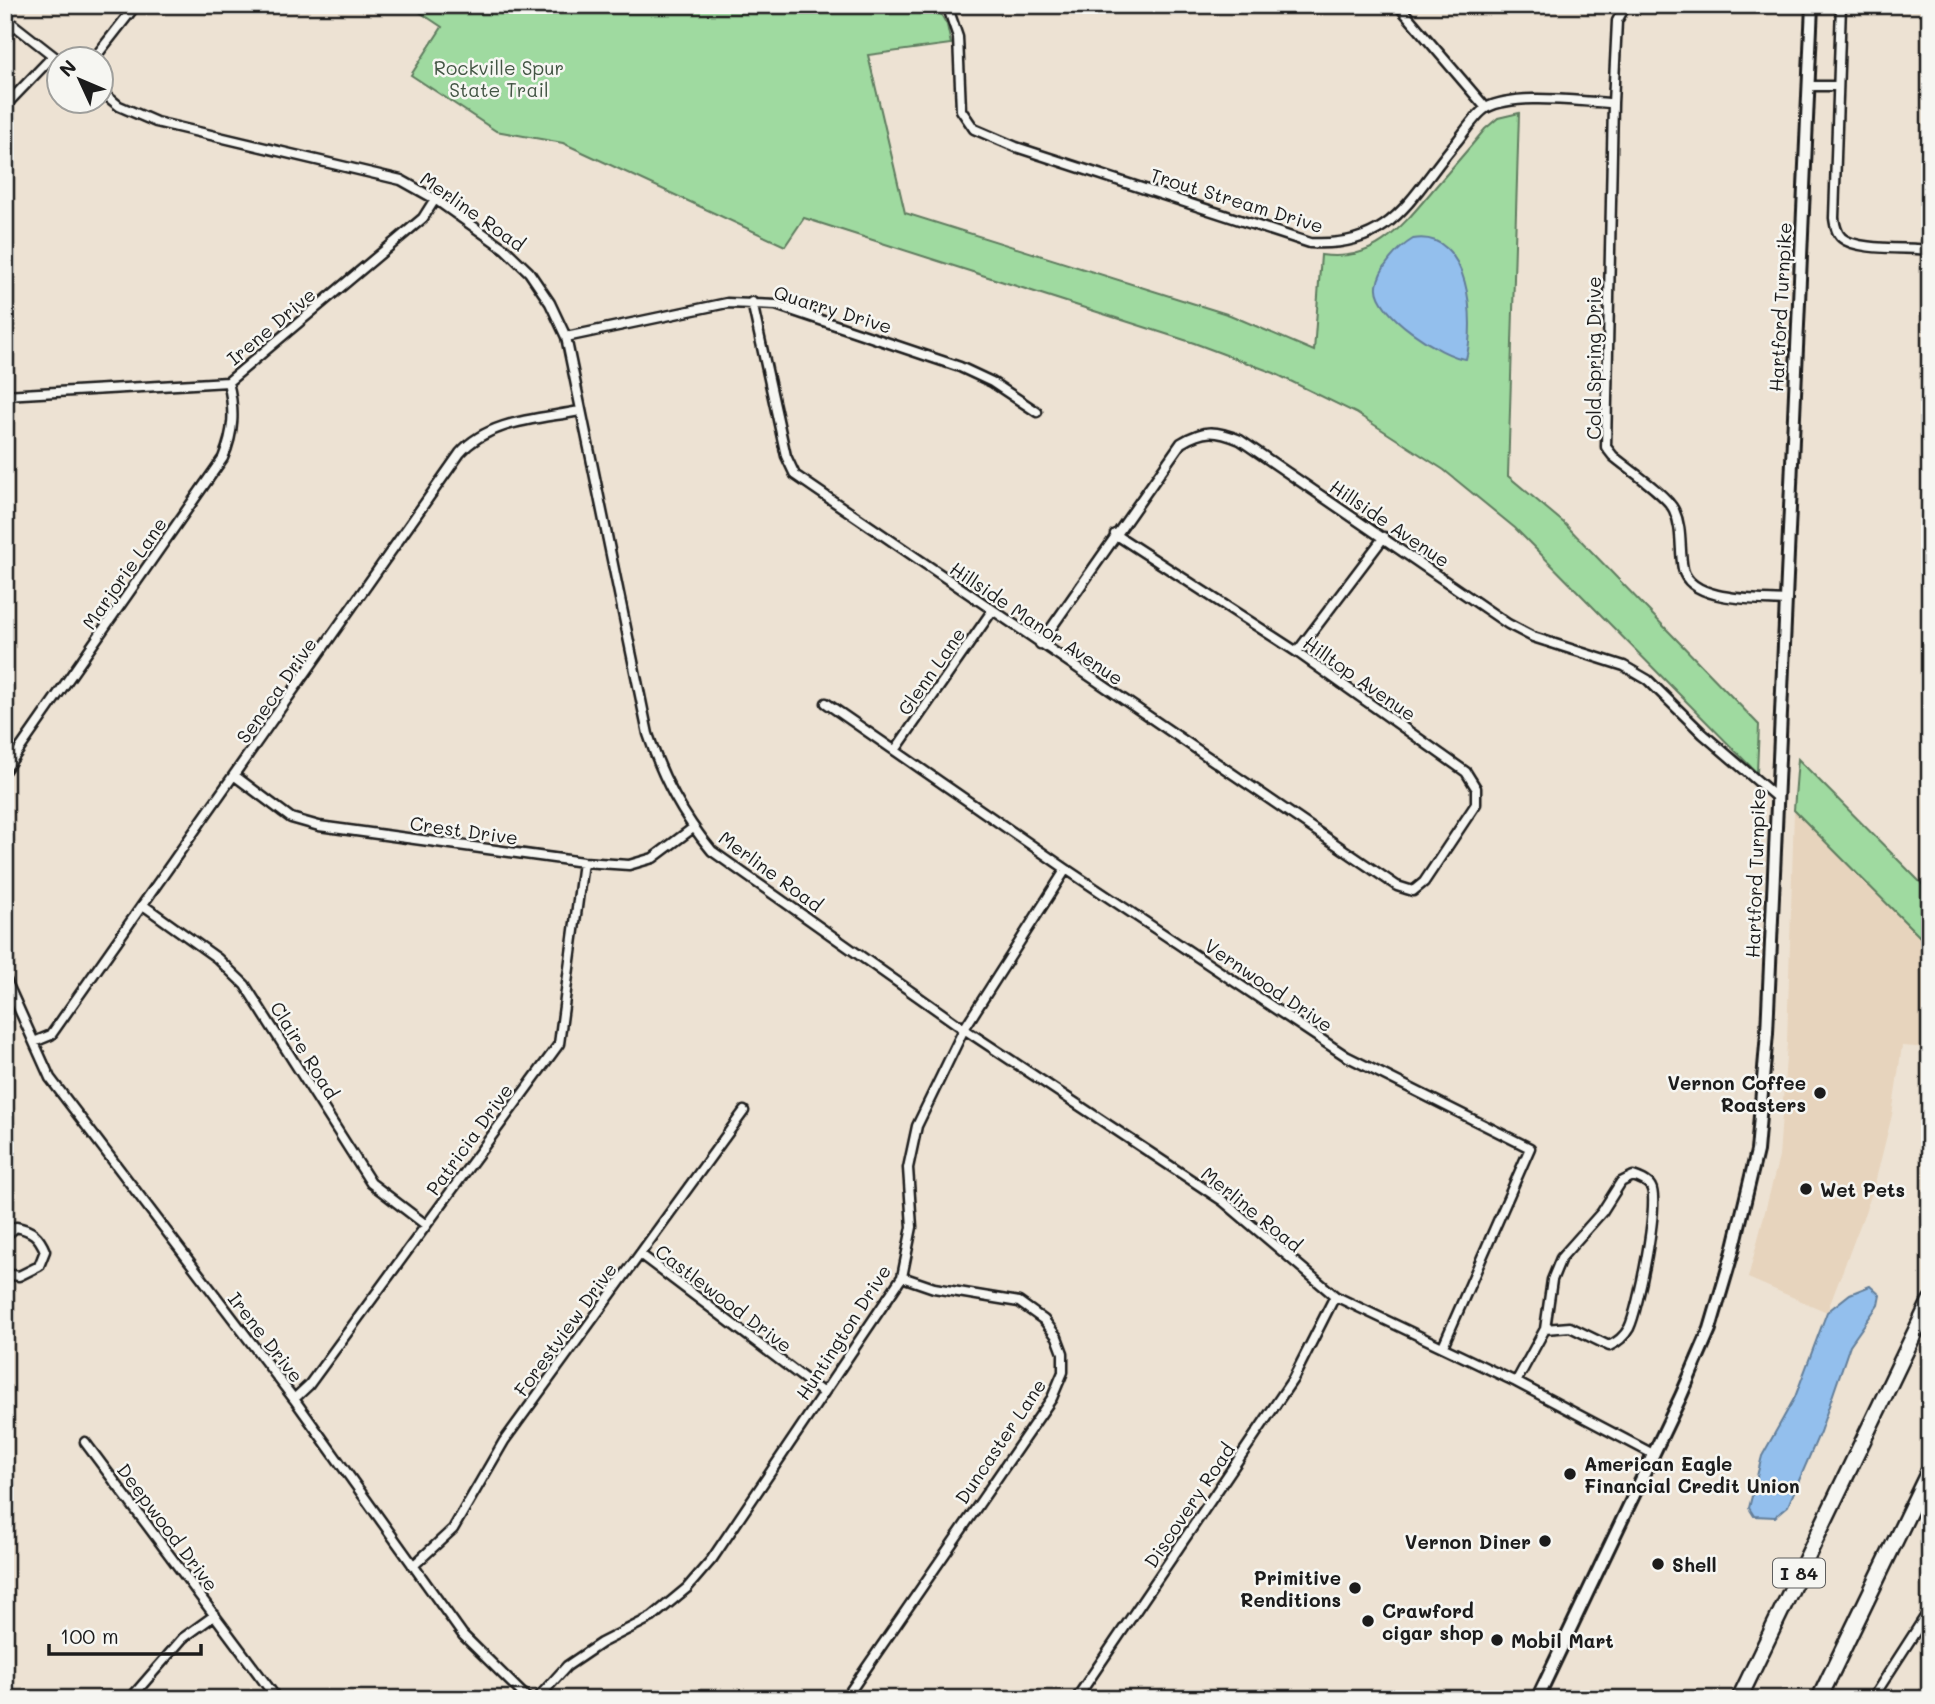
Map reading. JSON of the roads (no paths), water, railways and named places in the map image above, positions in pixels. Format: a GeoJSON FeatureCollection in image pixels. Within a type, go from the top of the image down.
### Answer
{"type":"FeatureCollection","features":[{"type":"Feature","properties":{"kind":"highway","name":"I 84"},"geometry":{"type":"LineString","coordinates":[[1739,1699],[1930,1301]]}},
{"type":"Feature","properties":{"kind":"highway"},"geometry":{"type":"LineString","coordinates":[[1819,1699],[1930,1469]]}},
{"type":"Feature","properties":{"kind":"main road","name":"Hartford Turnpike"},"geometry":{"type":"LineString","coordinates":[[1537,1699],[1710,1329],[1737,1238],[1756,1151],[1767,1033],[1812,5]]}},
{"type":"Feature","properties":{"kind":"street"},"geometry":{"type":"LineString","coordinates":[[104,46],[136,5]]}},
{"type":"Feature","properties":{"kind":"street","name":"Trout Stream Drive"},"geometry":{"type":"LineString","coordinates":[[947,5],[958,37],[961,110],[974,129],[1016,147],[1310,243],[1339,245],[1367,238],[1381,229],[1398,214],[1486,108]]}},
{"type":"Feature","properties":{"kind":"street"},"geometry":{"type":"LineString","coordinates":[[1398,5],[1486,108],[1527,100],[1613,103]]}},
{"type":"Feature","properties":{"kind":"street","name":"Cold Spring Drive"},"geometry":{"type":"LineString","coordinates":[[1626,5],[1617,21],[1613,103],[1606,446],[1613,456],[1673,507],[1680,529],[1683,570],[1690,585],[1704,592],[1785,601]]}},
{"type":"Feature","properties":{"kind":"street"},"geometry":{"type":"LineString","coordinates":[[1841,5],[1834,218],[1838,233],[1844,240],[1858,244],[1930,250]]}},
{"type":"Feature","properties":{"kind":"street"},"geometry":{"type":"LineString","coordinates":[[5,18],[46,50]]}},
{"type":"Feature","properties":{"kind":"street"},"geometry":{"type":"LineString","coordinates":[[5,106],[46,67]]}},
{"type":"Feature","properties":{"kind":"street"},"geometry":{"type":"LineString","coordinates":[[1809,86],[1838,86]]}},
{"type":"Feature","properties":{"kind":"street","name":"Merline Road"},"geometry":{"type":"LineString","coordinates":[[116,104],[156,122],[401,180],[435,199],[505,249],[529,272],[551,303],[566,337],[648,734],[661,773],[693,828],[712,851],[964,1029],[1223,1201],[1308,1276],[1335,1296],[1516,1382],[1653,1454]]}},
{"type":"Feature","properties":{"kind":"street","name":"Irene Drive"},"geometry":{"type":"LineString","coordinates":[[5,395],[228,382],[423,218],[435,199]]}},
{"type":"Feature","properties":{"kind":"street","name":"Hillside Manor Avenue"},"geometry":{"type":"LineString","coordinates":[[752,302],[786,456],[795,475],[1397,886],[1413,891]]}},
{"type":"Feature","properties":{"kind":"street","name":"Quarry Drive"},"geometry":{"type":"LineString","coordinates":[[566,337],[727,303],[776,305],[960,367],[992,382],[1037,412]]}},
{"type":"Feature","properties":{"kind":"street","name":"Marjorie Lane"},"geometry":{"type":"LineString","coordinates":[[5,770],[222,458],[231,439],[233,422],[228,382]]}},
{"type":"Feature","properties":{"kind":"street","name":"Seneca Drive"},"geometry":{"type":"LineString","coordinates":[[34,1042],[51,1035],[471,441],[489,430],[580,411]]}},
{"type":"Feature","properties":{"kind":"street","name":"Hillside Avenue"},"geometry":{"type":"LineString","coordinates":[[1040,643],[1181,443],[1194,435],[1219,431],[1240,440],[1508,624],[1532,637],[1624,666],[1648,680],[1712,742],[1776,796]]}},
{"type":"Feature","properties":{"kind":"street","name":"Hilltop Avenue"},"geometry":{"type":"LineString","coordinates":[[1115,534],[1297,652],[1466,772],[1476,788],[1476,804],[1424,883],[1413,891]]}},
{"type":"Feature","properties":{"kind":"street"},"geometry":{"type":"LineString","coordinates":[[1297,652],[1384,537]]}},
{"type":"Feature","properties":{"kind":"street","name":"Glenn Lane"},"geometry":{"type":"LineString","coordinates":[[895,749],[992,611]]}},
{"type":"Feature","properties":{"kind":"street","name":"Vernwood Drive"},"geometry":{"type":"LineString","coordinates":[[826,703],[1066,869],[1346,1056],[1530,1148],[1443,1346]]}},
{"type":"Feature","properties":{"kind":"street","name":"Crest Drive"},"geometry":{"type":"LineString","coordinates":[[235,776],[291,818],[319,826],[583,862],[639,864],[653,858],[693,828]]}},
{"type":"Feature","properties":{"kind":"street","name":"Patricia Drive"},"geometry":{"type":"LineString","coordinates":[[295,1399],[309,1385],[559,1044],[583,862]]}},
{"type":"Feature","properties":{"kind":"street","name":"Huntington Drive"},"geometry":{"type":"LineString","coordinates":[[537,1699],[567,1666],[601,1643],[652,1617],[687,1588],[712,1559],[902,1277],[912,1227],[908,1168],[917,1126],[964,1029],[1066,869]]}},
{"type":"Feature","properties":{"kind":"street","name":"Claire Road"},"geometry":{"type":"LineString","coordinates":[[143,905],[224,963],[245,985],[365,1175],[386,1197],[426,1225]]}},
{"type":"Feature","properties":{"kind":"street","name":"Irene Drive"},"geometry":{"type":"LineString","coordinates":[[5,978],[50,1078],[63,1096],[295,1399],[463,1635],[528,1699]]}},
{"type":"Feature","properties":{"kind":"street","name":"Forestview Drive"},"geometry":{"type":"LineString","coordinates":[[414,1566],[453,1529],[505,1441],[744,1111]]}},
{"type":"Feature","properties":{"kind":"street"},"geometry":{"type":"LineString","coordinates":[[1516,1382],[1545,1329],[1552,1280],[1561,1258],[1602,1212],[1621,1182],[1633,1176],[1642,1179],[1652,1187],[1654,1203],[1642,1287],[1630,1326],[1620,1341],[1609,1346],[1570,1327],[1545,1329]]}},
{"type":"Feature","properties":{"kind":"street"},"geometry":{"type":"LineString","coordinates":[[5,1236],[16,1227],[29,1229],[40,1238],[45,1251],[39,1266],[19,1276],[5,1275]]}},
{"type":"Feature","properties":{"kind":"street","name":"Castlewood Drive"},"geometry":{"type":"LineString","coordinates":[[640,1254],[822,1392]]}},
{"type":"Feature","properties":{"kind":"street","name":"Duncaster Lane"},"geometry":{"type":"LineString","coordinates":[[845,1699],[1052,1398],[1063,1372],[1063,1353],[1057,1337],[1044,1320],[1018,1302],[934,1288],[902,1277]]}},
{"type":"Feature","properties":{"kind":"street","name":"Discovery Road"},"geometry":{"type":"LineString","coordinates":[[1076,1699],[1293,1379],[1335,1296]]}},
{"type":"Feature","properties":{"kind":"street","name":"Deepwood Drive"},"geometry":{"type":"LineString","coordinates":[[85,1442],[277,1699]]}},
{"type":"Feature","properties":{"kind":"street"},"geometry":{"type":"LineString","coordinates":[[1872,1699],[1930,1609]]}},
{"type":"Feature","properties":{"kind":"street"},"geometry":{"type":"LineString","coordinates":[[130,1699],[183,1638],[215,1615]]}},
{"type":"Feature","properties":{"kind":"water"},"geometry":{"type":"Polygon","coordinates":[[[1413,239],[1432,240],[1447,248],[1457,263],[1465,282],[1469,303],[1469,343],[1466,359],[1442,351],[1411,332],[1386,309],[1379,297],[1377,286],[1385,266],[1413,239]]]}},
{"type":"Feature","properties":{"kind":"water"},"geometry":{"type":"Polygon","coordinates":[[[1870,1286],[1880,1295],[1878,1305],[1850,1345],[1820,1432],[1788,1506],[1775,1517],[1754,1516],[1749,1508],[1762,1456],[1795,1397],[1827,1312],[1850,1294],[1870,1286]]]}},
{"type":"Feature","properties":{"kind":"place","name":"Vernon Coffee Roasters"},"geometry":{"type":"Point","coordinates":[1820,1093]}},
{"type":"Feature","properties":{"kind":"place","name":"Wet Pets"},"geometry":{"type":"Point","coordinates":[1806,1189]}},
{"type":"Feature","properties":{"kind":"place","name":"American Eagle Financial Credit Union"},"geometry":{"type":"Point","coordinates":[1570,1474]}},
{"type":"Feature","properties":{"kind":"place","name":"Vernon Diner"},"geometry":{"type":"Point","coordinates":[1545,1541]}},
{"type":"Feature","properties":{"kind":"place","name":"Shell"},"geometry":{"type":"Point","coordinates":[1658,1564]}},
{"type":"Feature","properties":{"kind":"place","name":"Primitive Renditions"},"geometry":{"type":"Point","coordinates":[1355,1588]}},
{"type":"Feature","properties":{"kind":"place","name":"Crawford cigar shop"},"geometry":{"type":"Point","coordinates":[1368,1621]}},
{"type":"Feature","properties":{"kind":"place","name":"Mobil Mart"},"geometry":{"type":"Point","coordinates":[1497,1640]}},
{"type":"Feature","properties":{"kind":"park label","name":"Rockville Spur State Trail"},"geometry":{"type":"Point","coordinates":[499,78]}}]}
